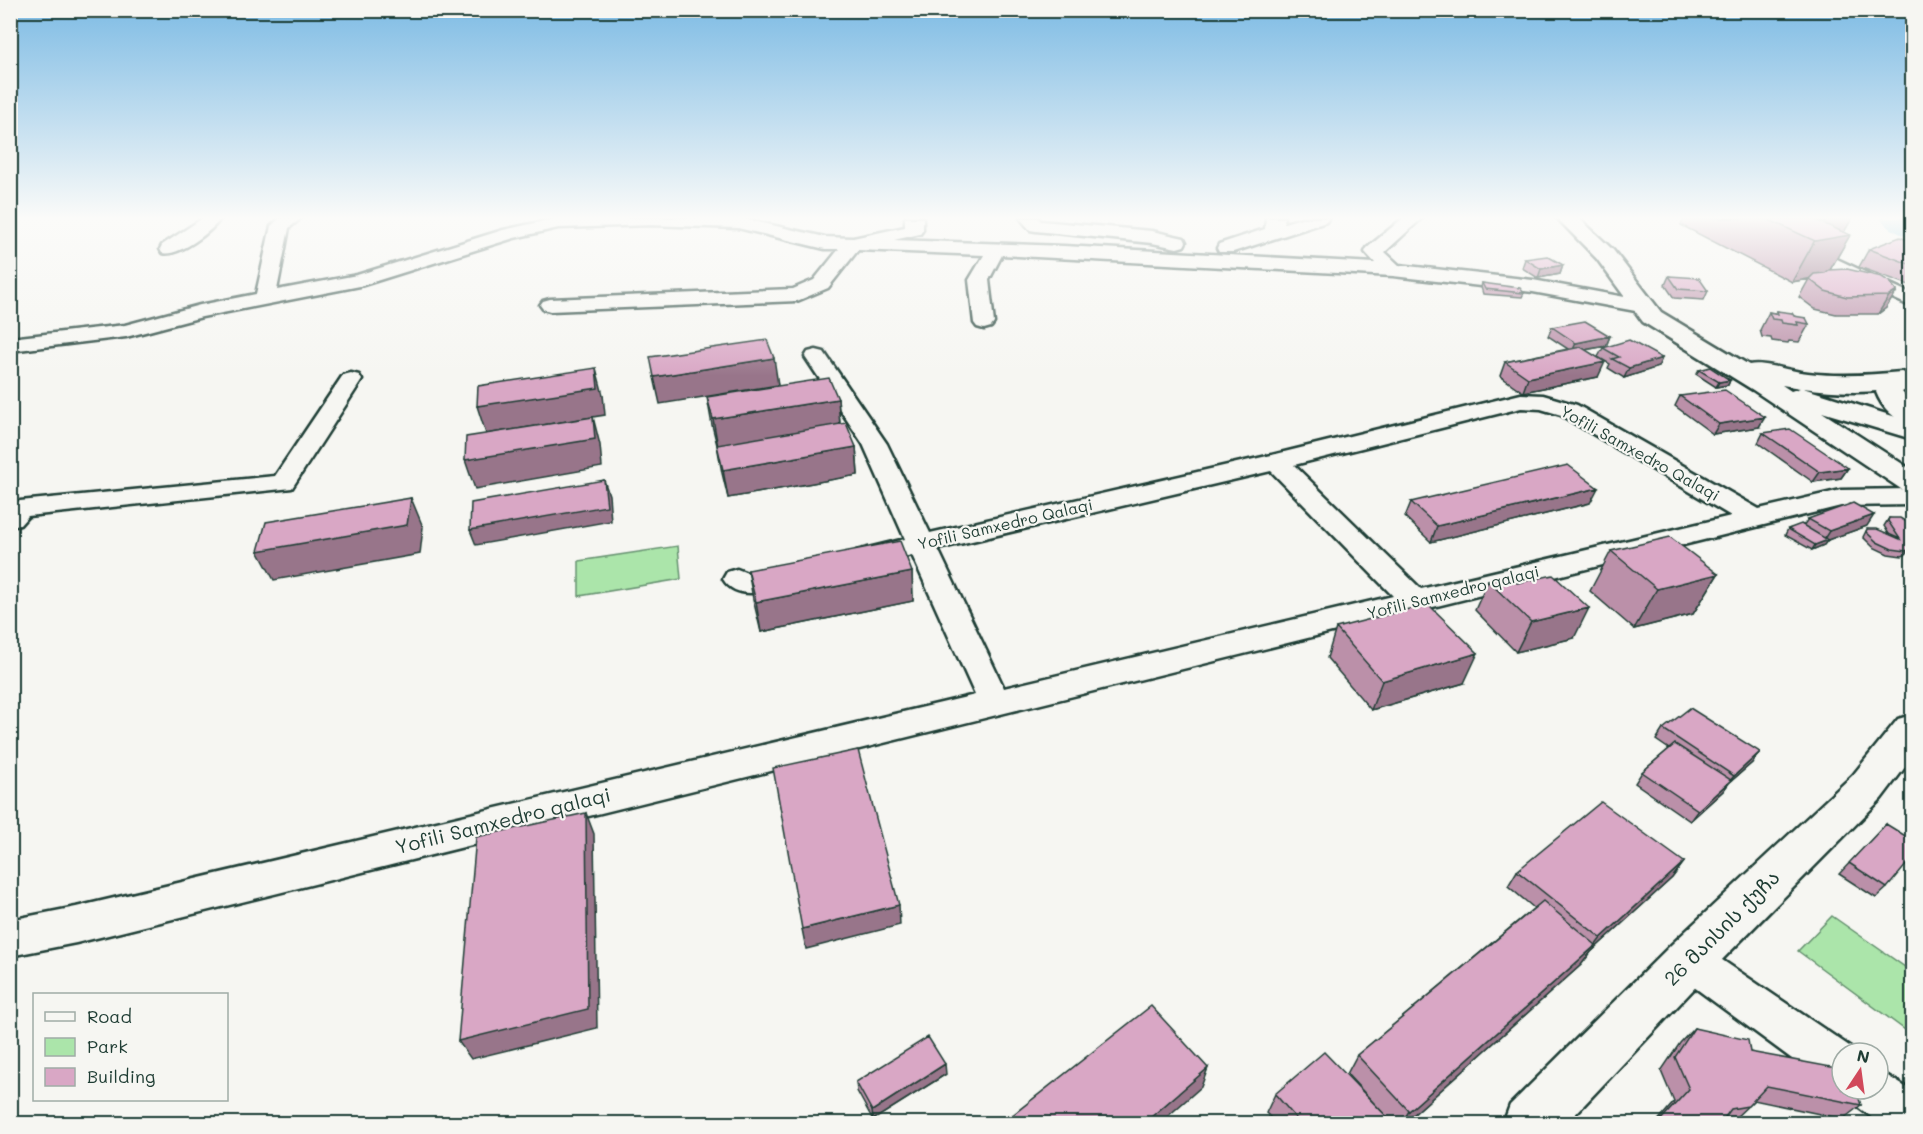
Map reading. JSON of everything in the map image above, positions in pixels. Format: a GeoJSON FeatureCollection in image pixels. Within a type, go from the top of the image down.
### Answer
{"type":"FeatureCollection","features":[{"type":"Feature","properties":{"kind":"main road"},"geometry":{"type":"LineString","coordinates":[[1618,271],[1641,306],[1652,317],[1762,384],[1912,483]]}},
{"type":"Feature","properties":{"kind":"main road"},"geometry":{"type":"LineString","coordinates":[[1719,357],[1773,376],[1815,383],[1873,383],[1908,408]]}},
{"type":"Feature","properties":{"kind":"main road"},"geometry":{"type":"LineString","coordinates":[[1762,384],[1908,408]]}},
{"type":"Feature","properties":{"kind":"main road","name":"26 მაისის ქუჩა"},"geometry":{"type":"LineString","coordinates":[[1529,1124],[1689,960],[1867,787],[1912,730]]}},
{"type":"Feature","properties":{"kind":"street"},"geometry":{"type":"LineString","coordinates":[[265,300],[271,271]]}},
{"type":"Feature","properties":{"kind":"street"},"geometry":{"type":"LineString","coordinates":[[10,345],[126,331],[200,311],[360,280],[389,271]]}},
{"type":"Feature","properties":{"kind":"street"},"geometry":{"type":"LineString","coordinates":[[550,305],[797,295],[821,284],[831,271]]}},
{"type":"Feature","properties":{"kind":"street"},"geometry":{"type":"LineString","coordinates":[[984,271],[979,280],[984,322]]}},
{"type":"Feature","properties":{"kind":"street"},"geometry":{"type":"LineString","coordinates":[[1402,271],[1533,286],[1641,306]]}},
{"type":"Feature","properties":{"kind":"street"},"geometry":{"type":"LineString","coordinates":[[1848,271],[1912,301]]}},
{"type":"Feature","properties":{"kind":"street","name":"Yofili Samxedro qalaqi"},"geometry":{"type":"LineString","coordinates":[[816,357],[875,444],[994,703]]}},
{"type":"Feature","properties":{"kind":"street"},"geometry":{"type":"LineString","coordinates":[[10,519],[20,509],[282,483],[351,380]]}},
{"type":"Feature","properties":{"kind":"street","name":"Yofili Samxedro Qalaqi"},"geometry":{"type":"LineString","coordinates":[[737,579],[746,585],[1275,462],[1521,401],[1543,402],[1569,410],[1756,519]]}},
{"type":"Feature","properties":{"kind":"street","name":"Yofili Samxedro Qalaqi"},"geometry":{"type":"LineString","coordinates":[[1275,462],[1415,601]]}},
{"type":"Feature","properties":{"kind":"street","name":"Yofili Samxedro qalaqi"},"geometry":{"type":"LineString","coordinates":[[10,938],[76,925],[1841,498],[1912,497]]}},
{"type":"Feature","properties":{"kind":"street"},"geometry":{"type":"LineString","coordinates":[[1689,960],[1830,1060]]}},
{"type":"Feature","properties":{"kind":"street"},"geometry":{"type":"LineString","coordinates":[[1887,1101],[1912,1119]]}},
{"type":"Feature","properties":{"kind":"green space"},"geometry":{"type":"Polygon","coordinates":[[[678,546],[681,579],[579,596],[579,561],[678,546]]]}},
{"type":"Feature","properties":{"kind":"green space"},"geometry":{"type":"Polygon","coordinates":[[[1832,916],[1912,972],[1912,1035],[1798,951],[1832,916]]]}},
{"type":"Feature","properties":{"kind":"building"},"geometry":{"type":"Polygon","coordinates":[[[1828,271],[1855,271],[1882,277],[1890,282],[1897,291],[1889,296],[1847,297],[1825,291],[1809,279],[1814,274],[1828,271]]]}},
{"type":"Feature","properties":{"kind":"building"},"geometry":{"type":"Polygon","coordinates":[[[1669,276],[1699,278],[1708,291],[1678,289],[1669,276]]]}},
{"type":"Feature","properties":{"kind":"building"},"geometry":{"type":"Polygon","coordinates":[[[1482,283],[1520,288],[1524,293],[1485,289],[1482,283]]]}},
{"type":"Feature","properties":{"kind":"building"},"geometry":{"type":"Polygon","coordinates":[[[1777,311],[1806,318],[1809,324],[1782,323],[1781,320],[1772,319],[1769,312],[1778,314],[1777,311]]]}},
{"type":"Feature","properties":{"kind":"building"},"geometry":{"type":"Polygon","coordinates":[[[1585,321],[1610,336],[1576,343],[1552,327],[1585,321]]]}},
{"type":"Feature","properties":{"kind":"building"},"geometry":{"type":"Polygon","coordinates":[[[767,340],[774,358],[654,377],[650,357],[767,340]]]}},
{"type":"Feature","properties":{"kind":"building"},"geometry":{"type":"Polygon","coordinates":[[[1629,340],[1662,358],[1629,368],[1612,359],[1619,357],[1603,348],[1629,340]]]}},
{"type":"Feature","properties":{"kind":"building"},"geometry":{"type":"Polygon","coordinates":[[[1581,347],[1605,362],[1528,378],[1505,362],[1581,347]]]}},
{"type":"Feature","properties":{"kind":"building"},"geometry":{"type":"Polygon","coordinates":[[[1710,367],[1730,380],[1719,382],[1699,370],[1710,367]]]}},
{"type":"Feature","properties":{"kind":"building"},"geometry":{"type":"Polygon","coordinates":[[[596,368],[598,388],[477,406],[478,386],[596,368]]]}},
{"type":"Feature","properties":{"kind":"building"},"geometry":{"type":"Polygon","coordinates":[[[829,378],[838,399],[713,419],[707,397],[829,378]]]}},
{"type":"Feature","properties":{"kind":"building"},"geometry":{"type":"Polygon","coordinates":[[[1725,390],[1765,417],[1719,424],[1680,396],[1725,390]]]}},
{"type":"Feature","properties":{"kind":"building"},"geometry":{"type":"Polygon","coordinates":[[[593,417],[595,439],[465,460],[466,437],[593,417]]]}},
{"type":"Feature","properties":{"kind":"building"},"geometry":{"type":"Polygon","coordinates":[[[846,423],[856,447],[723,470],[717,445],[846,423]]]}},
{"type":"Feature","properties":{"kind":"building"},"geometry":{"type":"Polygon","coordinates":[[[1790,429],[1848,468],[1820,472],[1763,433],[1790,429]]]}},
{"type":"Feature","properties":{"kind":"building"},"geometry":{"type":"Polygon","coordinates":[[[1568,465],[1598,488],[1437,526],[1411,502],[1568,465]]]}},
{"type":"Feature","properties":{"kind":"building"},"geometry":{"type":"Polygon","coordinates":[[[604,480],[607,506],[470,530],[471,503],[604,480]]]}},
{"type":"Feature","properties":{"kind":"building"},"geometry":{"type":"Polygon","coordinates":[[[411,498],[407,525],[258,551],[266,522],[411,498]]]}},
{"type":"Feature","properties":{"kind":"building"},"geometry":{"type":"Polygon","coordinates":[[[1853,503],[1874,515],[1829,531],[1808,519],[1853,503]]]}},
{"type":"Feature","properties":{"kind":"building"},"geometry":{"type":"Polygon","coordinates":[[[1889,518],[1900,518],[1912,525],[1912,547],[1907,544],[1909,549],[1906,551],[1892,549],[1877,542],[1866,532],[1867,529],[1877,529],[1900,539],[1888,521],[1889,518]]]}},
{"type":"Feature","properties":{"kind":"building"},"geometry":{"type":"Polygon","coordinates":[[[1801,524],[1828,540],[1815,545],[1788,529],[1801,524]]]}},
{"type":"Feature","properties":{"kind":"building"},"geometry":{"type":"Polygon","coordinates":[[[1670,537],[1718,574],[1657,589],[1611,551],[1670,537]]]}},
{"type":"Feature","properties":{"kind":"building"},"geometry":{"type":"Polygon","coordinates":[[[900,541],[912,572],[756,602],[748,570],[900,541]]]}},
{"type":"Feature","properties":{"kind":"building"},"geometry":{"type":"Polygon","coordinates":[[[1553,575],[1589,608],[1531,622],[1488,581],[1509,576],[1517,583],[1553,575]]]}},
{"type":"Feature","properties":{"kind":"building"},"geometry":{"type":"Polygon","coordinates":[[[1428,604],[1478,653],[1382,681],[1336,628],[1428,604]]]}},
{"type":"Feature","properties":{"kind":"building"},"geometry":{"type":"Polygon","coordinates":[[[1690,708],[1760,752],[1734,776],[1663,729],[1690,708]]]}},
{"type":"Feature","properties":{"kind":"building"},"geometry":{"type":"Polygon","coordinates":[[[1675,744],[1731,780],[1698,810],[1642,772],[1675,744]]]}},
{"type":"Feature","properties":{"kind":"building"},"geometry":{"type":"Polygon","coordinates":[[[858,750],[899,905],[802,929],[773,768],[858,750]]]}},
{"type":"Feature","properties":{"kind":"building"},"geometry":{"type":"Polygon","coordinates":[[[1601,802],[1684,862],[1601,938],[1517,871],[1601,802]]]}},
{"type":"Feature","properties":{"kind":"building"},"geometry":{"type":"Polygon","coordinates":[[[586,813],[588,1009],[458,1041],[476,837],[586,813]]]}},
{"type":"Feature","properties":{"kind":"building"},"geometry":{"type":"Polygon","coordinates":[[[1886,824],[1912,840],[1912,858],[1887,888],[1849,863],[1886,824]]]}},
{"type":"Feature","properties":{"kind":"building"},"geometry":{"type":"Polygon","coordinates":[[[1543,901],[1596,945],[1409,1111],[1357,1055],[1543,901]]]}},
{"type":"Feature","properties":{"kind":"building"},"geometry":{"type":"Polygon","coordinates":[[[1151,1006],[1208,1068],[1143,1124],[1001,1124],[1151,1006]]]}},
{"type":"Feature","properties":{"kind":"building"},"geometry":{"type":"Polygon","coordinates":[[[1694,1028],[1748,1040],[1750,1052],[1830,1067],[1830,1099],[1767,1086],[1748,1106],[1731,1109],[1720,1124],[1657,1124],[1689,1089],[1675,1057],[1694,1028]]]}},
{"type":"Feature","properties":{"kind":"building"},"geometry":{"type":"Polygon","coordinates":[[[928,1037],[945,1064],[872,1111],[856,1082],[928,1037]]]}},
{"type":"Feature","properties":{"kind":"building"},"geometry":{"type":"Polygon","coordinates":[[[1324,1052],[1390,1120],[1386,1124],[1301,1124],[1275,1094],[1324,1052]]]}},
{"type":"Feature","properties":{"kind":"building"},"geometry":{"type":"Polygon","coordinates":[[[1841,1101],[1860,1101],[1861,1105],[1841,1101]]]}},
{"type":"Feature","properties":{"kind":"building"},"geometry":{"type":"Polygon","coordinates":[[[1273,1118],[1278,1124],[1267,1124],[1273,1118]]]}}]}
